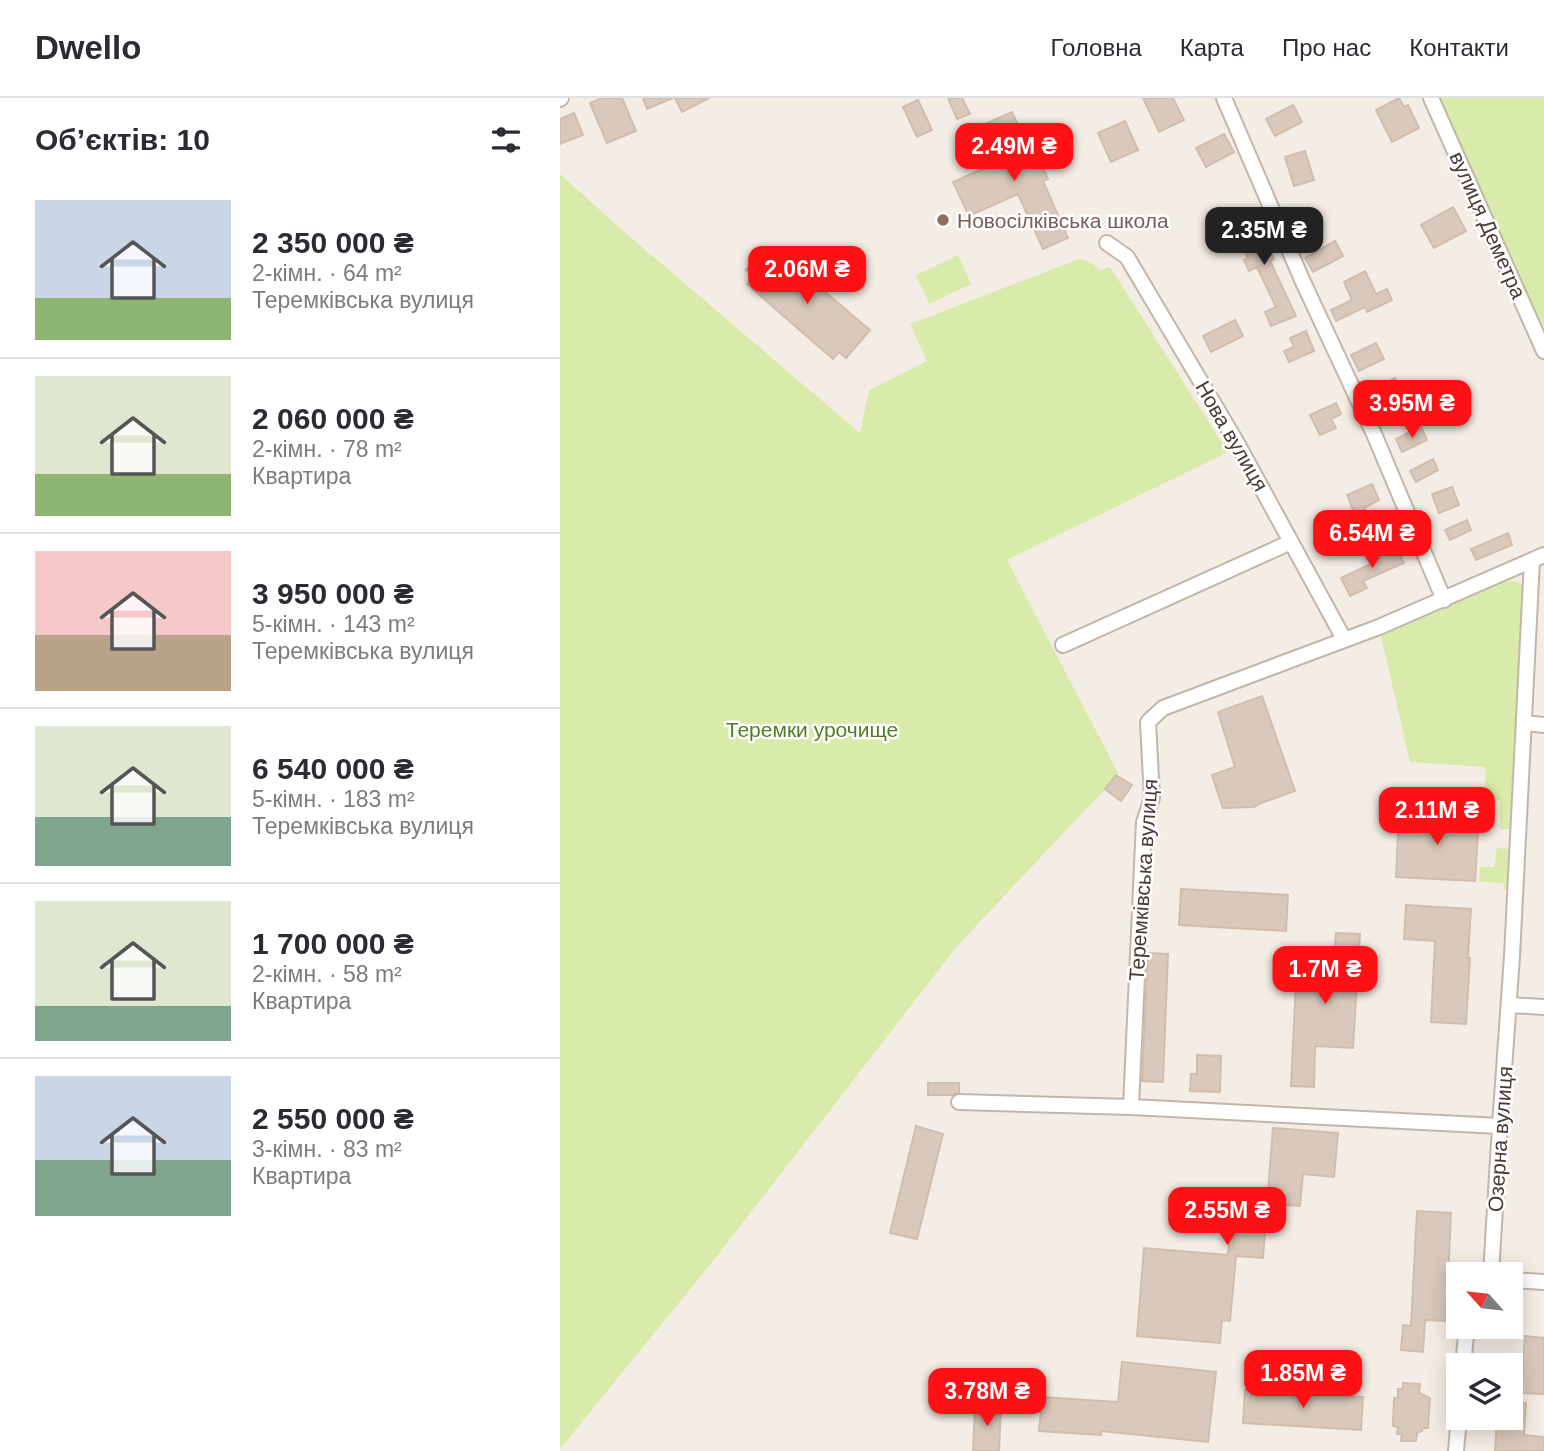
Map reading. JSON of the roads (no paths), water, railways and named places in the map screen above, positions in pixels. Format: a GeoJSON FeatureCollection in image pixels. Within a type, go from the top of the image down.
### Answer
{"type":"FeatureCollection","features":[{"type":"Feature","properties":{"kind":"street"},"geometry":{"type":"LineString","coordinates":[[1224,98],[1303,282],[1374,434],[1444,600]]}},
{"type":"Feature","properties":{"kind":"street","name":"вулиця Деметра"},"geometry":{"type":"LineString","coordinates":[[1431,98],[1544,351]]}},
{"type":"Feature","properties":{"kind":"street","name":"Нова вулиця"},"geometry":{"type":"LineString","coordinates":[[1107,243],[1128,257],[1237,443],[1344,639]]}},
{"type":"Feature","properties":{"kind":"street"},"geometry":{"type":"LineString","coordinates":[[1063,645],[1291,542]]}},
{"type":"Feature","properties":{"kind":"street","name":"Теремківська вулиця"},"geometry":{"type":"LineString","coordinates":[[1131,1107],[1144,822],[1152,798],[1148,723],[1163,708],[1379,627],[1538,558]]}},
{"type":"Feature","properties":{"kind":"street","name":"Озерна вулиця"},"geometry":{"type":"LineString","coordinates":[[1492,1262],[1525,723],[1538,558]]}},
{"type":"Feature","properties":{"kind":"street"},"geometry":{"type":"LineString","coordinates":[[1525,723],[1544,725]]}},
{"type":"Feature","properties":{"kind":"street"},"geometry":{"type":"LineString","coordinates":[[1509,1004],[1544,1007]]}},
{"type":"Feature","properties":{"kind":"street"},"geometry":{"type":"LineString","coordinates":[[959,1102],[1131,1107],[1500,1126]]}},
{"type":"Feature","properties":{"kind":"street"},"geometry":{"type":"LineString","coordinates":[[1523,1281],[1544,1282]]}},
{"type":"Feature","properties":{"kind":"street"},"geometry":{"type":"LineString","coordinates":[[1456,1451],[1458,1430]]}},
{"type":"Feature","properties":{"kind":"place","name":"Новосілківська школа"},"geometry":{"type":"Point","coordinates":[943,220]}},
{"type":"Feature","properties":{"kind":"park label","name":"Теремки урочище"},"geometry":{"type":"Point","coordinates":[812,729]}}]}
